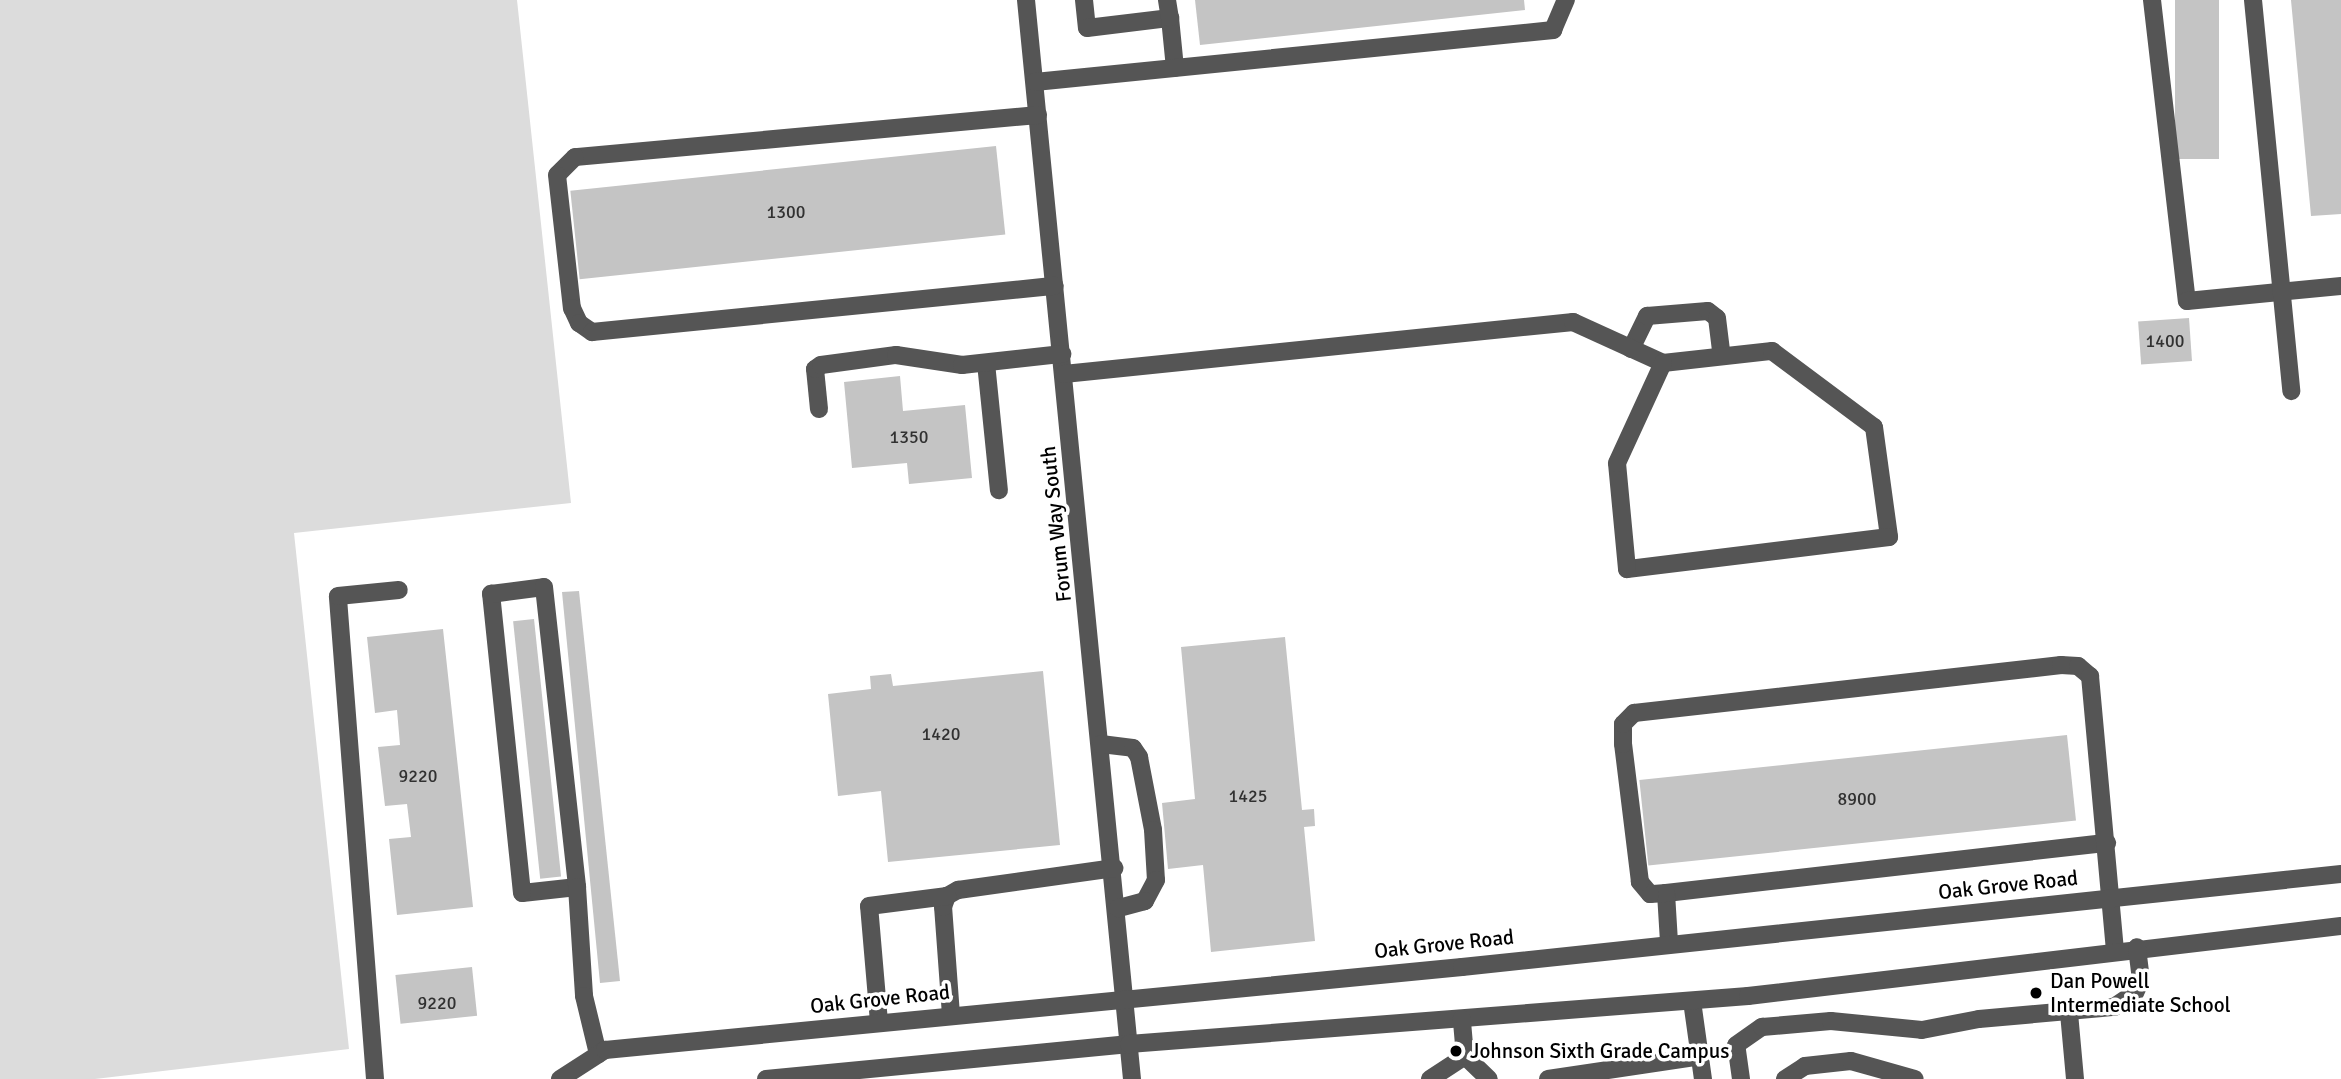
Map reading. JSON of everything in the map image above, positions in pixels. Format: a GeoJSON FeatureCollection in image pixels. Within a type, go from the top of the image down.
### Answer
{"type":"FeatureCollection","features":[{"type":"Feature","properties":{"kind":"street","name":"Forum Way South"},"geometry":{"type":"LineString","coordinates":[[1027,0],[1118,908],[1132,1079]]}},
{"type":"Feature","properties":{"kind":"street"},"geometry":{"type":"LineString","coordinates":[[1084,0],[1087,28],[1170,18]]}},
{"type":"Feature","properties":{"kind":"street"},"geometry":{"type":"LineString","coordinates":[[1167,0],[1175,68]]}},
{"type":"Feature","properties":{"kind":"street"},"geometry":{"type":"LineString","coordinates":[[1035,82],[1553,30],[1566,0]]}},
{"type":"Feature","properties":{"kind":"street"},"geometry":{"type":"LineString","coordinates":[[2152,0],[2187,300],[2341,286]]}},
{"type":"Feature","properties":{"kind":"street"},"geometry":{"type":"LineString","coordinates":[[2253,0],[2291,391]]}},
{"type":"Feature","properties":{"kind":"street"},"geometry":{"type":"LineString","coordinates":[[1038,115],[575,157],[557,175],[572,308],[579,323],[592,332],[1055,286]]}},
{"type":"Feature","properties":{"kind":"street"},"geometry":{"type":"LineString","coordinates":[[1631,349],[1647,316],[1708,311],[1717,318],[1722,356]]}},
{"type":"Feature","properties":{"kind":"street"},"geometry":{"type":"LineString","coordinates":[[1064,374],[1573,322],[1663,363],[1772,351],[1874,427],[1889,537],[1627,569],[1618,463],[1663,363]]}},
{"type":"Feature","properties":{"kind":"street"},"geometry":{"type":"LineString","coordinates":[[819,409],[815,369],[821,365],[896,355],[962,365],[1062,354]]}},
{"type":"Feature","properties":{"kind":"street"},"geometry":{"type":"LineString","coordinates":[[986,363],[999,489]]}},
{"type":"Feature","properties":{"kind":"street"},"geometry":{"type":"LineString","coordinates":[[578,887],[522,893],[491,594],[544,587],[578,887],[584,996],[598,1055]]}},
{"type":"Feature","properties":{"kind":"street"},"geometry":{"type":"LineString","coordinates":[[375,1079],[338,596],[399,590]]}},
{"type":"Feature","properties":{"kind":"street"},"geometry":{"type":"LineString","coordinates":[[2107,843],[1650,894],[1640,882],[1623,744],[1623,724],[1634,713],[1653,708],[2078,666],[2090,676],[2094,695],[2112,896],[2115,950]]}},
{"type":"Feature","properties":{"kind":"street"},"geometry":{"type":"LineString","coordinates":[[1101,744],[1133,748],[1139,757],[1153,830],[1157,880],[1146,901],[1118,908]]}},
{"type":"Feature","properties":{"kind":"street"},"geometry":{"type":"LineString","coordinates":[[879,1022],[869,906],[947,896],[958,890],[1114,869]]}},
{"type":"Feature","properties":{"kind":"street","name":"Oak Grove Road"},"geometry":{"type":"LineString","coordinates":[[560,1079],[605,1050],[2341,874]]}},
{"type":"Feature","properties":{"kind":"street"},"geometry":{"type":"LineString","coordinates":[[1666,893],[1669,942]]}},
{"type":"Feature","properties":{"kind":"street"},"geometry":{"type":"LineString","coordinates":[[947,896],[943,907],[951,1015]]}},
{"type":"Feature","properties":{"kind":"street"},"geometry":{"type":"LineString","coordinates":[[766,1079],[1129,1044],[1692,1001],[2137,947],[2341,926]]}},
{"type":"Feature","properties":{"kind":"street"},"geometry":{"type":"LineString","coordinates":[[1741,1079],[1736,1045],[1762,1027],[1831,1021],[1922,1030],[1979,1019],[2114,1007],[2135,993],[2141,980],[2137,947]]}},
{"type":"Feature","properties":{"kind":"street"},"geometry":{"type":"LineString","coordinates":[[1692,1001],[1703,1079]]}},
{"type":"Feature","properties":{"kind":"street"},"geometry":{"type":"LineString","coordinates":[[2069,1013],[2075,1079]]}},
{"type":"Feature","properties":{"kind":"street"},"geometry":{"type":"LineString","coordinates":[[1462,1019],[1465,1056],[1489,1079]]}},
{"type":"Feature","properties":{"kind":"street"},"geometry":{"type":"LineString","coordinates":[[1430,1079],[1465,1056]]}},
{"type":"Feature","properties":{"kind":"street"},"geometry":{"type":"LineString","coordinates":[[1548,1079],[1701,1056]]}},
{"type":"Feature","properties":{"kind":"street"},"geometry":{"type":"LineString","coordinates":[[1785,1079],[1805,1066],[1852,1061],[1915,1079]]}},
{"type":"Feature","properties":{"kind":"shaded area"},"geometry":{"type":"Polygon","coordinates":[[[0,0],[517,0],[571,503],[294,533],[349,1049],[95,1079],[0,1079],[0,0]]]}},
{"type":"Feature","properties":{"kind":"building"},"geometry":{"type":"Polygon","coordinates":[[[1195,0],[1524,0],[1525,10],[1200,45],[1195,0]]]}},
{"type":"Feature","properties":{"kind":"building"},"geometry":{"type":"Polygon","coordinates":[[[2175,0],[2219,0],[2219,159],[2175,159],[2175,0]]]}},
{"type":"Feature","properties":{"kind":"building"},"geometry":{"type":"Polygon","coordinates":[[[2291,0],[2341,0],[2341,214],[2311,216],[2291,0]]]}},
{"type":"Feature","properties":{"kind":"building"},"geometry":{"type":"Polygon","coordinates":[[[996,146],[1005,235],[580,279],[570,191],[996,146]]]}},
{"type":"Feature","properties":{"kind":"building"},"geometry":{"type":"Polygon","coordinates":[[[2189,318],[2192,361],[2141,364],[2138,322],[2189,318]]]}},
{"type":"Feature","properties":{"kind":"building"},"geometry":{"type":"Polygon","coordinates":[[[900,376],[903,411],[965,405],[972,478],[909,484],[907,463],[852,468],[844,382],[900,376]]]}},
{"type":"Feature","properties":{"kind":"building"},"geometry":{"type":"Polygon","coordinates":[[[579,591],[620,981],[600,983],[562,592],[579,591]]]}},
{"type":"Feature","properties":{"kind":"building"},"geometry":{"type":"Polygon","coordinates":[[[534,619],[561,877],[540,879],[513,621],[534,619]]]}},
{"type":"Feature","properties":{"kind":"building"},"geometry":{"type":"Polygon","coordinates":[[[443,629],[473,907],[397,915],[389,839],[411,837],[407,804],[385,806],[378,747],[400,745],[397,710],[375,713],[367,637],[443,629]]]}},
{"type":"Feature","properties":{"kind":"building"},"geometry":{"type":"Polygon","coordinates":[[[1285,637],[1302,810],[1314,809],[1315,826],[1304,827],[1315,941],[1211,952],[1203,865],[1168,869],[1162,803],[1195,799],[1181,647],[1285,637]]]}},
{"type":"Feature","properties":{"kind":"building"},"geometry":{"type":"Polygon","coordinates":[[[1043,671],[1060,845],[888,862],[881,791],[838,796],[828,694],[871,689],[870,676],[891,674],[893,686],[1043,671]]]}},
{"type":"Feature","properties":{"kind":"building"},"geometry":{"type":"Polygon","coordinates":[[[2067,735],[2076,821],[1648,865],[1639,780],[2067,735]]]}},
{"type":"Feature","properties":{"kind":"building"},"geometry":{"type":"Polygon","coordinates":[[[472,967],[477,1016],[401,1024],[395,975],[472,967]]]}},
{"type":"Feature","properties":{"kind":"place","name":"Dan Powell Intermediate School"},"geometry":{"type":"Point","coordinates":[2036,993]}},
{"type":"Feature","properties":{"kind":"place","name":"Johnson Sixth Grade Campus"},"geometry":{"type":"Point","coordinates":[1456,1051]}}]}
